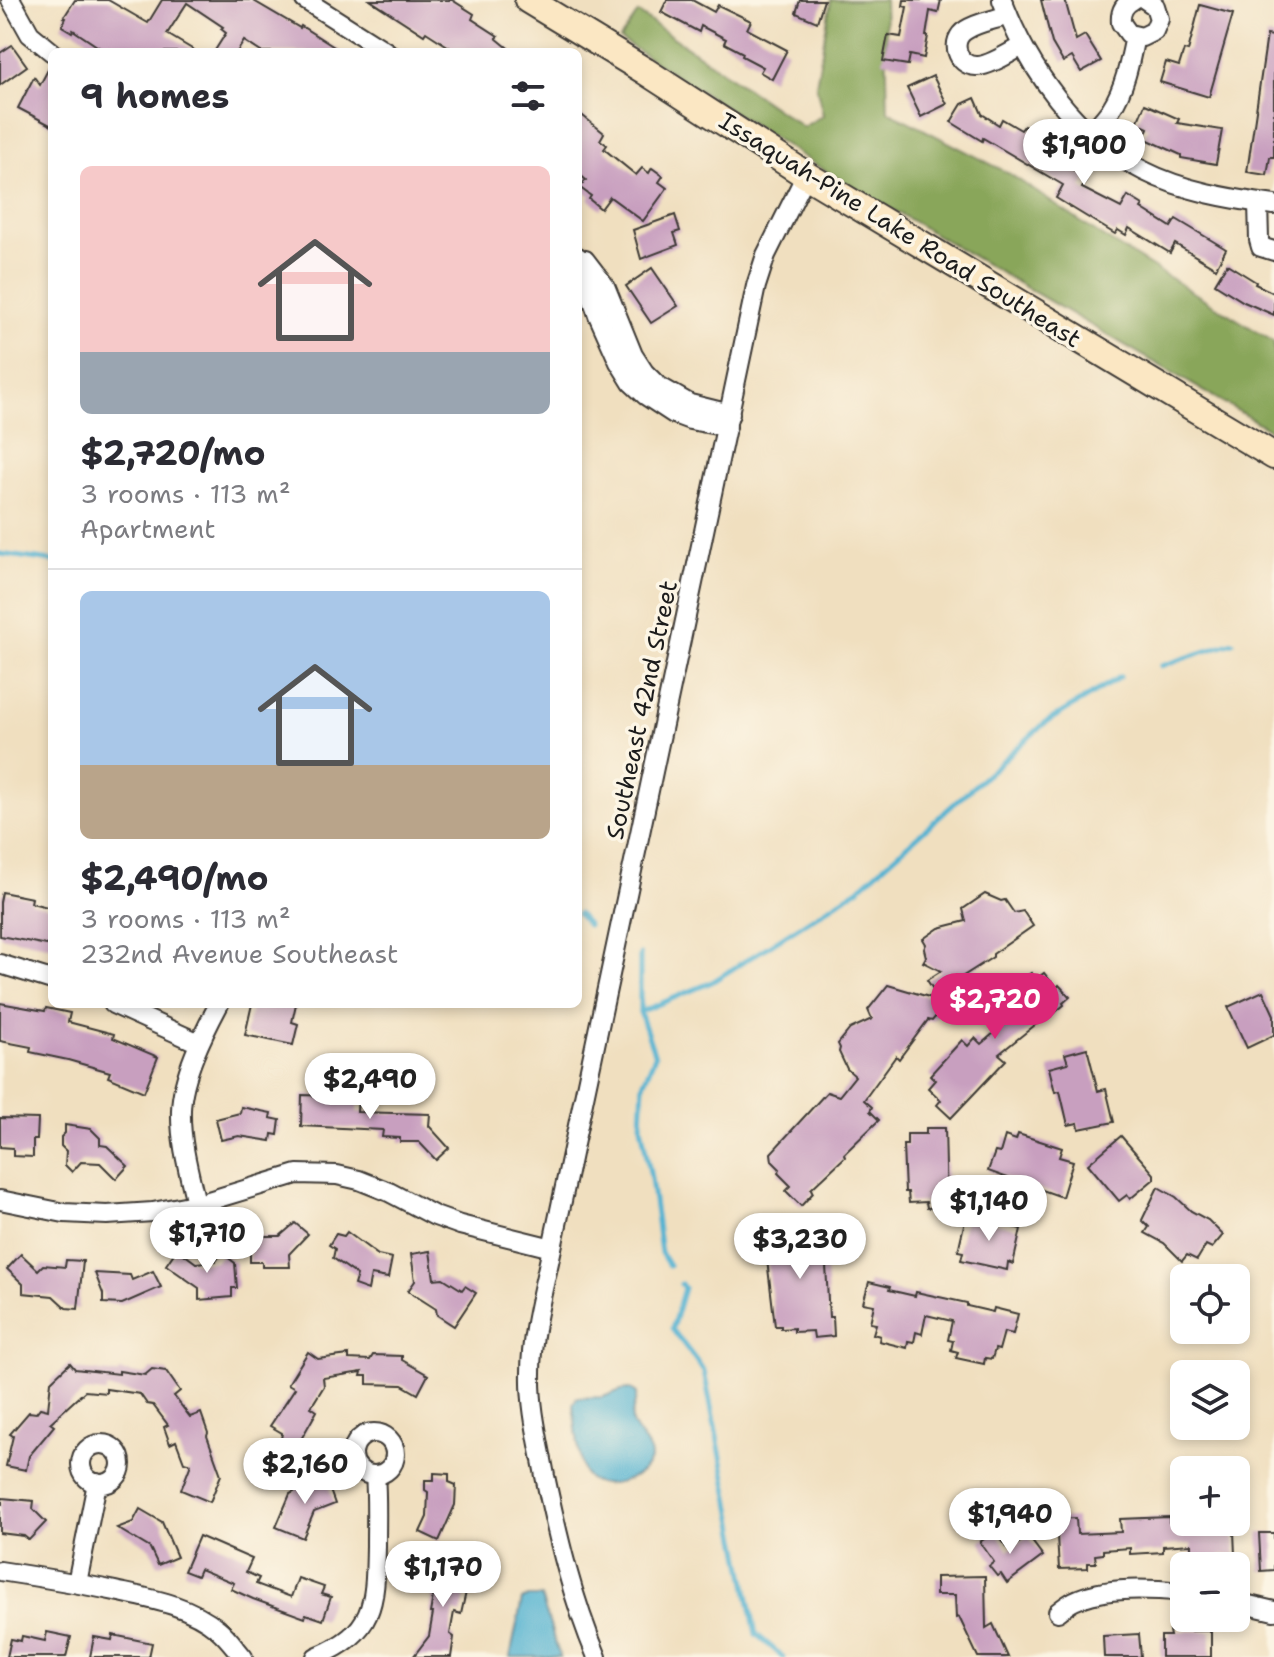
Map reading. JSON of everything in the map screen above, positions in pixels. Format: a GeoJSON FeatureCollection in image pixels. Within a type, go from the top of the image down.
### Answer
{"type":"FeatureCollection","features":[{"type":"Feature","properties":{"kind":"main road","name":"Issaquah-Pine Lake Road Southeast"},"geometry":{"type":"LineString","coordinates":[[528,0],[806,175],[1274,456]]}},
{"type":"Feature","properties":{"kind":"street"},"geometry":{"type":"LineString","coordinates":[[11,0],[30,34],[48,49]]}},
{"type":"Feature","properties":{"kind":"street"},"geometry":{"type":"LineString","coordinates":[[305,0],[381,48]]}},
{"type":"Feature","properties":{"kind":"street"},"geometry":{"type":"LineString","coordinates":[[1133,0],[1126,5],[1120,17],[1124,29],[1135,36],[1148,35],[1157,25],[1158,12],[1146,0]]}},
{"type":"Feature","properties":{"kind":"street"},"geometry":{"type":"LineString","coordinates":[[1012,23],[978,67],[966,64],[958,55],[957,43],[966,29],[1012,23]]}},
{"type":"Feature","properties":{"kind":"street"},"geometry":{"type":"LineString","coordinates":[[1012,23],[1050,89],[1090,134],[1144,171],[1175,184],[1266,204],[1259,240],[1261,247],[1274,251]]}},
{"type":"Feature","properties":{"kind":"street"},"geometry":{"type":"LineString","coordinates":[[1090,134],[1111,108],[1123,84],[1135,36]]}},
{"type":"Feature","properties":{"kind":"street","name":"Southeast 42nd Street"},"geometry":{"type":"LineString","coordinates":[[597,1657],[582,1623],[561,1551],[536,1431],[531,1357],[756,286],[766,255],[806,175]]}},
{"type":"Feature","properties":{"kind":"street"},"geometry":{"type":"LineString","coordinates":[[582,256],[605,286],[633,355],[644,372],[657,385],[728,421]]}},
{"type":"Feature","properties":{"kind":"street"},"geometry":{"type":"LineString","coordinates":[[582,269],[598,315],[632,383],[674,414],[690,420],[728,421]]}},
{"type":"Feature","properties":{"kind":"street"},"geometry":{"type":"LineString","coordinates":[[0,964],[48,979]]}},
{"type":"Feature","properties":{"kind":"street"},"geometry":{"type":"LineString","coordinates":[[122,1008],[199,1043]]}},
{"type":"Feature","properties":{"kind":"street"},"geometry":{"type":"LineString","coordinates":[[196,1203],[183,1141],[180,1112],[182,1092],[199,1043],[217,1008]]}},
{"type":"Feature","properties":{"kind":"street"},"geometry":{"type":"LineString","coordinates":[[0,1200],[64,1213],[107,1215],[153,1212],[297,1174],[337,1175],[389,1192],[447,1221],[552,1248]]}},
{"type":"Feature","properties":{"kind":"street"},"geometry":{"type":"LineString","coordinates":[[316,1657],[347,1641],[369,1615],[375,1583],[375,1475]]}},
{"type":"Feature","properties":{"kind":"street"},"geometry":{"type":"LineString","coordinates":[[77,1583],[97,1483]]}},
{"type":"Feature","properties":{"kind":"street"},"geometry":{"type":"LineString","coordinates":[[0,1571],[77,1583],[177,1606],[219,1630],[243,1657]]}},
{"type":"Feature","properties":{"kind":"street"},"geometry":{"type":"LineString","coordinates":[[1058,1612],[1074,1601],[1093,1595],[1127,1590],[1170,1591]]}},
{"type":"Feature","properties":{"kind":"street"},"geometry":{"type":"LineString","coordinates":[[1250,1605],[1274,1611]]}},
{"type":"Feature","properties":{"kind":"green space"},"geometry":{"type":"Polygon","coordinates":[[[831,0],[885,0],[888,111],[1010,174],[1097,233],[1274,342],[1274,432],[816,165],[620,39],[638,13],[803,127],[823,115],[816,85],[831,0]]]}},
{"type":"Feature","properties":{"kind":"water"},"geometry":{"type":"Polygon","coordinates":[[[631,1389],[637,1393],[632,1423],[650,1451],[649,1463],[624,1481],[614,1484],[593,1482],[586,1476],[581,1463],[573,1404],[577,1398],[603,1397],[631,1389]]]}},
{"type":"Feature","properties":{"kind":"water"},"geometry":{"type":"Polygon","coordinates":[[[541,1597],[560,1657],[510,1657],[522,1600],[541,1597]]]}},
{"type":"Feature","properties":{"kind":"building"},"geometry":{"type":"Polygon","coordinates":[[[75,0],[108,0],[148,23],[162,0],[252,0],[336,48],[255,48],[244,41],[240,48],[217,48],[226,33],[221,29],[223,27],[187,3],[167,34],[190,48],[100,48],[62,26],[75,0]]]}},
{"type":"Feature","properties":{"kind":"building"},"geometry":{"type":"Polygon","coordinates":[[[370,0],[452,0],[474,14],[472,19],[498,36],[496,38],[508,48],[451,48],[426,32],[424,35],[370,0]]]}},
{"type":"Feature","properties":{"kind":"building"},"geometry":{"type":"Polygon","coordinates":[[[667,0],[692,0],[714,12],[718,5],[751,21],[747,29],[787,50],[772,79],[760,72],[763,67],[724,43],[726,39],[701,26],[699,32],[661,12],[667,0]]]}},
{"type":"Feature","properties":{"kind":"building"},"geometry":{"type":"Polygon","coordinates":[[[800,0],[824,0],[817,22],[796,13],[800,0]]]}},
{"type":"Feature","properties":{"kind":"building"},"geometry":{"type":"Polygon","coordinates":[[[904,0],[941,0],[938,13],[930,11],[924,58],[910,55],[908,65],[883,61],[888,35],[901,37],[907,7],[903,6],[904,0]]]}},
{"type":"Feature","properties":{"kind":"building"},"geometry":{"type":"Polygon","coordinates":[[[1041,0],[1065,0],[1076,40],[1085,35],[1101,61],[1081,72],[1072,57],[1063,62],[1052,43],[1041,0]]]}},
{"type":"Feature","properties":{"kind":"building"},"geometry":{"type":"Polygon","coordinates":[[[1200,5],[1233,14],[1209,97],[1160,82],[1166,62],[1179,66],[1184,50],[1188,51],[1200,5]]]}},
{"type":"Feature","properties":{"kind":"building"},"geometry":{"type":"Polygon","coordinates":[[[1267,35],[1274,36],[1274,157],[1270,157],[1267,175],[1247,172],[1267,35]]]}},
{"type":"Feature","properties":{"kind":"building"},"geometry":{"type":"Polygon","coordinates":[[[12,45],[27,66],[0,85],[0,53],[12,45]]]}},
{"type":"Feature","properties":{"kind":"building"},"geometry":{"type":"Polygon","coordinates":[[[48,70],[48,124],[18,108],[34,77],[40,85],[48,70]]]}},
{"type":"Feature","properties":{"kind":"building"},"geometry":{"type":"Polygon","coordinates":[[[933,76],[947,104],[921,117],[907,88],[933,76]]]}},
{"type":"Feature","properties":{"kind":"building"},"geometry":{"type":"Polygon","coordinates":[[[975,98],[982,114],[999,125],[1002,119],[1021,130],[1024,126],[1071,160],[1067,166],[1087,178],[1082,188],[1121,208],[1128,196],[1171,227],[1176,219],[1226,249],[1216,268],[1175,244],[1170,253],[1129,228],[1126,235],[1118,230],[1115,234],[1056,198],[1063,185],[951,122],[962,104],[975,98]]]}},
{"type":"Feature","properties":{"kind":"building"},"geometry":{"type":"Polygon","coordinates":[[[1145,104],[1179,119],[1177,123],[1222,130],[1216,164],[1181,158],[1181,155],[1144,138],[1148,128],[1137,123],[1145,104]]]}},
{"type":"Feature","properties":{"kind":"building"},"geometry":{"type":"Polygon","coordinates":[[[582,115],[604,133],[600,140],[607,145],[604,149],[636,175],[642,168],[649,173],[652,168],[663,176],[659,182],[667,188],[643,221],[610,197],[601,209],[582,189],[586,180],[582,176],[582,115]]]}},
{"type":"Feature","properties":{"kind":"building"},"geometry":{"type":"Polygon","coordinates":[[[675,215],[680,231],[674,233],[678,245],[641,259],[633,230],[675,215]]]}},
{"type":"Feature","properties":{"kind":"building"},"geometry":{"type":"Polygon","coordinates":[[[1227,264],[1274,293],[1274,315],[1244,302],[1215,284],[1227,264]]]}},
{"type":"Feature","properties":{"kind":"building"},"geometry":{"type":"Polygon","coordinates":[[[652,268],[678,306],[651,323],[626,286],[652,268]]]}},
{"type":"Feature","properties":{"kind":"building"},"geometry":{"type":"Polygon","coordinates":[[[2,892],[32,898],[31,903],[48,907],[48,945],[0,936],[2,892]]]}},
{"type":"Feature","properties":{"kind":"building"},"geometry":{"type":"Polygon","coordinates":[[[985,894],[1005,900],[1014,913],[1023,911],[1033,926],[954,982],[955,987],[939,998],[927,980],[941,971],[923,962],[926,944],[923,939],[939,928],[966,921],[963,909],[985,894]]]}},
{"type":"Feature","properties":{"kind":"building"},"geometry":{"type":"Polygon","coordinates":[[[1031,973],[1036,979],[1044,973],[1056,988],[1059,985],[1070,997],[1047,1019],[1045,1017],[999,1054],[1006,1060],[951,1118],[937,1105],[941,1100],[928,1088],[935,1080],[930,1075],[962,1040],[968,1046],[975,1038],[981,1044],[1001,1027],[989,1012],[998,1006],[995,1002],[1031,973]]]}},
{"type":"Feature","properties":{"kind":"building"},"geometry":{"type":"Polygon","coordinates":[[[888,985],[929,997],[943,1008],[932,1021],[928,1020],[899,1059],[896,1056],[864,1100],[879,1120],[811,1189],[813,1193],[801,1206],[786,1191],[791,1186],[778,1173],[780,1169],[772,1161],[771,1153],[827,1092],[839,1096],[855,1076],[847,1069],[838,1044],[850,1029],[872,1019],[868,1010],[888,985]]]}},
{"type":"Feature","properties":{"kind":"building"},"geometry":{"type":"Polygon","coordinates":[[[1263,991],[1274,1015],[1274,1035],[1247,1048],[1228,1007],[1263,991]]]}},
{"type":"Feature","properties":{"kind":"building"},"geometry":{"type":"Polygon","coordinates":[[[0,1003],[70,1013],[68,1022],[114,1034],[113,1038],[158,1057],[144,1092],[108,1077],[110,1072],[30,1052],[31,1047],[0,1041],[0,1003]]]}},
{"type":"Feature","properties":{"kind":"building"},"geometry":{"type":"Polygon","coordinates":[[[251,1008],[295,1008],[292,1022],[298,1024],[293,1045],[245,1035],[251,1008]]]}},
{"type":"Feature","properties":{"kind":"building"},"geometry":{"type":"Polygon","coordinates":[[[1087,1048],[1098,1091],[1106,1089],[1114,1122],[1079,1129],[1078,1123],[1068,1125],[1060,1091],[1055,1092],[1049,1068],[1068,1063],[1065,1054],[1087,1048]]]}},
{"type":"Feature","properties":{"kind":"building"},"geometry":{"type":"Polygon","coordinates":[[[302,1095],[358,1097],[357,1112],[430,1114],[429,1126],[449,1148],[436,1160],[419,1142],[400,1142],[400,1138],[382,1137],[383,1130],[301,1126],[302,1095]]]}},
{"type":"Feature","properties":{"kind":"building"},"geometry":{"type":"Polygon","coordinates":[[[241,1107],[271,1113],[270,1118],[280,1120],[278,1135],[272,1134],[271,1141],[239,1136],[221,1140],[216,1119],[240,1113],[241,1107]]]}},
{"type":"Feature","properties":{"kind":"building"},"geometry":{"type":"Polygon","coordinates":[[[0,1118],[38,1119],[33,1157],[13,1156],[13,1148],[0,1147],[0,1118]]]}},
{"type":"Feature","properties":{"kind":"building"},"geometry":{"type":"Polygon","coordinates":[[[65,1125],[91,1129],[100,1138],[100,1145],[107,1146],[128,1166],[116,1179],[100,1163],[81,1162],[72,1172],[65,1165],[66,1151],[61,1146],[65,1125]]]}},
{"type":"Feature","properties":{"kind":"building"},"geometry":{"type":"Polygon","coordinates":[[[926,1128],[945,1128],[947,1207],[927,1208],[926,1202],[909,1203],[908,1192],[905,1192],[903,1145],[907,1145],[907,1134],[926,1134],[926,1128]]]}},
{"type":"Feature","properties":{"kind":"building"},"geometry":{"type":"Polygon","coordinates":[[[1018,1134],[1062,1148],[1059,1157],[1073,1161],[1062,1197],[988,1171],[995,1152],[1000,1153],[1005,1136],[1016,1140],[1018,1134]]]}},
{"type":"Feature","properties":{"kind":"building"},"geometry":{"type":"Polygon","coordinates":[[[1121,1136],[1154,1174],[1154,1179],[1130,1199],[1127,1195],[1119,1201],[1088,1164],[1121,1136]]]}},
{"type":"Feature","properties":{"kind":"building"},"geometry":{"type":"Polygon","coordinates":[[[1158,1187],[1208,1220],[1223,1235],[1212,1248],[1206,1245],[1197,1260],[1187,1255],[1182,1261],[1164,1243],[1145,1233],[1149,1227],[1142,1220],[1158,1187]]]}},
{"type":"Feature","properties":{"kind":"building"},"geometry":{"type":"Polygon","coordinates":[[[966,1216],[1021,1229],[1013,1264],[1008,1262],[1007,1270],[961,1260],[963,1252],[958,1251],[966,1216]]]}},
{"type":"Feature","properties":{"kind":"building"},"geometry":{"type":"Polygon","coordinates":[[[820,1221],[822,1266],[826,1266],[829,1317],[833,1317],[834,1336],[814,1338],[813,1331],[794,1332],[794,1328],[775,1326],[765,1243],[772,1242],[772,1236],[781,1236],[781,1229],[799,1228],[798,1223],[820,1221]]]}},
{"type":"Feature","properties":{"kind":"building"},"geometry":{"type":"Polygon","coordinates":[[[295,1223],[308,1234],[289,1254],[290,1267],[262,1267],[262,1262],[250,1262],[250,1236],[280,1236],[295,1223]]]}},
{"type":"Feature","properties":{"kind":"building"},"geometry":{"type":"Polygon","coordinates":[[[347,1232],[378,1255],[392,1258],[388,1278],[371,1275],[368,1290],[354,1285],[357,1275],[333,1258],[335,1249],[329,1245],[336,1234],[344,1236],[347,1232]]]}},
{"type":"Feature","properties":{"kind":"building"},"geometry":{"type":"Polygon","coordinates":[[[177,1249],[196,1263],[216,1261],[222,1253],[235,1263],[237,1288],[232,1288],[232,1297],[199,1300],[199,1288],[166,1265],[177,1249]]]}},
{"type":"Feature","properties":{"kind":"building"},"geometry":{"type":"Polygon","coordinates":[[[430,1251],[434,1279],[443,1278],[462,1290],[465,1286],[476,1293],[454,1326],[437,1315],[436,1309],[408,1291],[415,1281],[411,1254],[430,1251]]]}},
{"type":"Feature","properties":{"kind":"building"},"geometry":{"type":"Polygon","coordinates":[[[21,1254],[38,1270],[43,1265],[65,1267],[66,1260],[83,1261],[78,1309],[66,1308],[53,1296],[23,1293],[23,1284],[7,1269],[21,1254]]]}},
{"type":"Feature","properties":{"kind":"building"},"geometry":{"type":"Polygon","coordinates":[[[153,1271],[161,1287],[122,1304],[103,1303],[95,1273],[130,1275],[132,1280],[153,1271]]]}},
{"type":"Feature","properties":{"kind":"building"},"geometry":{"type":"Polygon","coordinates":[[[869,1282],[915,1296],[916,1292],[993,1312],[994,1308],[1018,1314],[1013,1334],[1004,1332],[999,1350],[995,1349],[992,1359],[985,1358],[984,1364],[956,1358],[958,1352],[951,1350],[953,1341],[948,1340],[952,1321],[926,1315],[922,1334],[916,1332],[914,1342],[908,1341],[907,1348],[879,1341],[880,1336],[873,1334],[876,1324],[870,1323],[874,1305],[863,1303],[869,1282]]]}},
{"type":"Feature","properties":{"kind":"building"},"geometry":{"type":"Polygon","coordinates":[[[308,1352],[318,1359],[349,1355],[349,1359],[370,1360],[373,1355],[402,1356],[402,1360],[428,1375],[418,1394],[402,1385],[367,1384],[367,1376],[361,1376],[362,1372],[323,1378],[324,1386],[311,1407],[317,1411],[300,1441],[296,1461],[278,1458],[282,1433],[270,1426],[295,1388],[288,1384],[308,1352]]]}},
{"type":"Feature","properties":{"kind":"building"},"geometry":{"type":"Polygon","coordinates":[[[70,1363],[75,1369],[119,1374],[119,1371],[145,1375],[152,1369],[166,1371],[180,1391],[174,1396],[190,1417],[201,1413],[208,1433],[221,1475],[210,1502],[181,1490],[191,1464],[184,1462],[176,1441],[170,1444],[164,1427],[168,1425],[140,1394],[106,1389],[106,1393],[85,1391],[50,1423],[54,1426],[29,1456],[26,1470],[6,1466],[13,1436],[10,1434],[29,1412],[36,1413],[40,1408],[48,1410],[51,1381],[70,1363]]]}},
{"type":"Feature","properties":{"kind":"building"},"geometry":{"type":"Polygon","coordinates":[[[434,1473],[449,1474],[449,1482],[456,1485],[455,1505],[439,1541],[420,1532],[427,1517],[425,1480],[434,1480],[434,1473]]]}},
{"type":"Feature","properties":{"kind":"building"},"geometry":{"type":"Polygon","coordinates":[[[316,1478],[327,1482],[335,1504],[314,1512],[303,1538],[276,1527],[290,1494],[298,1484],[316,1478]]]}},
{"type":"Feature","properties":{"kind":"building"},"geometry":{"type":"Polygon","coordinates":[[[2,1498],[34,1501],[33,1509],[46,1522],[29,1540],[24,1536],[0,1533],[2,1498]]]}},
{"type":"Feature","properties":{"kind":"building"},"geometry":{"type":"Polygon","coordinates":[[[140,1509],[162,1522],[177,1557],[158,1565],[150,1548],[117,1528],[133,1522],[140,1509]]]}},
{"type":"Feature","properties":{"kind":"building"},"geometry":{"type":"Polygon","coordinates":[[[1169,1517],[1170,1536],[1234,1536],[1235,1552],[1191,1552],[1191,1544],[1163,1546],[1163,1552],[1130,1554],[1130,1548],[1103,1550],[1103,1554],[1095,1555],[1096,1563],[1088,1563],[1088,1568],[1059,1569],[1056,1519],[1076,1518],[1077,1534],[1121,1532],[1120,1519],[1169,1517]]]}},
{"type":"Feature","properties":{"kind":"building"},"geometry":{"type":"Polygon","coordinates":[[[995,1531],[1009,1550],[1028,1536],[1043,1556],[1007,1583],[1001,1574],[997,1576],[989,1566],[994,1562],[980,1542],[995,1531]]]}},
{"type":"Feature","properties":{"kind":"building"},"geometry":{"type":"Polygon","coordinates":[[[1259,1533],[1274,1533],[1274,1570],[1261,1571],[1259,1533]]]}},
{"type":"Feature","properties":{"kind":"building"},"geometry":{"type":"Polygon","coordinates":[[[199,1536],[252,1559],[246,1572],[259,1578],[256,1584],[291,1597],[298,1578],[324,1587],[321,1594],[331,1597],[323,1620],[306,1614],[305,1618],[253,1599],[231,1589],[234,1583],[200,1569],[197,1576],[184,1571],[199,1536]]]}},
{"type":"Feature","properties":{"kind":"building"},"geometry":{"type":"Polygon","coordinates":[[[448,1552],[452,1579],[468,1583],[461,1614],[454,1612],[450,1634],[454,1637],[451,1657],[413,1657],[429,1636],[433,1613],[430,1613],[435,1585],[430,1556],[448,1552]]]}},
{"type":"Feature","properties":{"kind":"building"},"geometry":{"type":"Polygon","coordinates":[[[985,1576],[986,1628],[993,1624],[1008,1657],[978,1657],[959,1617],[956,1618],[955,1595],[936,1595],[936,1577],[985,1576]]]}},
{"type":"Feature","properties":{"kind":"building"},"geometry":{"type":"Polygon","coordinates":[[[1169,1631],[1211,1632],[1211,1657],[1161,1657],[1161,1636],[1170,1636],[1169,1631]]]}},
{"type":"Feature","properties":{"kind":"building"},"geometry":{"type":"Polygon","coordinates":[[[47,1632],[71,1637],[66,1657],[7,1657],[11,1639],[21,1641],[22,1636],[45,1641],[47,1632]]]}},
{"type":"Feature","properties":{"kind":"building"},"geometry":{"type":"Polygon","coordinates":[[[1139,1634],[1141,1657],[1104,1657],[1103,1636],[1139,1634]]]}},
{"type":"Feature","properties":{"kind":"building"},"geometry":{"type":"Polygon","coordinates":[[[113,1635],[152,1643],[149,1657],[90,1657],[94,1637],[112,1640],[113,1635]]]}},
{"type":"Feature","properties":{"kind":"waterway"},"geometry":{"type":"LineString","coordinates":[[0,554],[48,560]]}},
{"type":"Feature","properties":{"kind":"waterway"},"geometry":{"type":"LineString","coordinates":[[1161,666],[1233,642]]}},
{"type":"Feature","properties":{"kind":"waterway"},"geometry":{"type":"LineString","coordinates":[[640,1012],[712,982],[858,889],[1045,723],[1120,677]]}},
{"type":"Feature","properties":{"kind":"waterway"},"geometry":{"type":"LineString","coordinates":[[582,918],[588,925]]}},
{"type":"Feature","properties":{"kind":"waterway"},"geometry":{"type":"LineString","coordinates":[[640,955],[640,1012],[655,1056],[643,1084],[641,1126],[661,1253],[669,1266]]}},
{"type":"Feature","properties":{"kind":"waterway"},"geometry":{"type":"LineString","coordinates":[[681,1284],[684,1288],[672,1329],[704,1371],[756,1634],[783,1657]]}}]}
